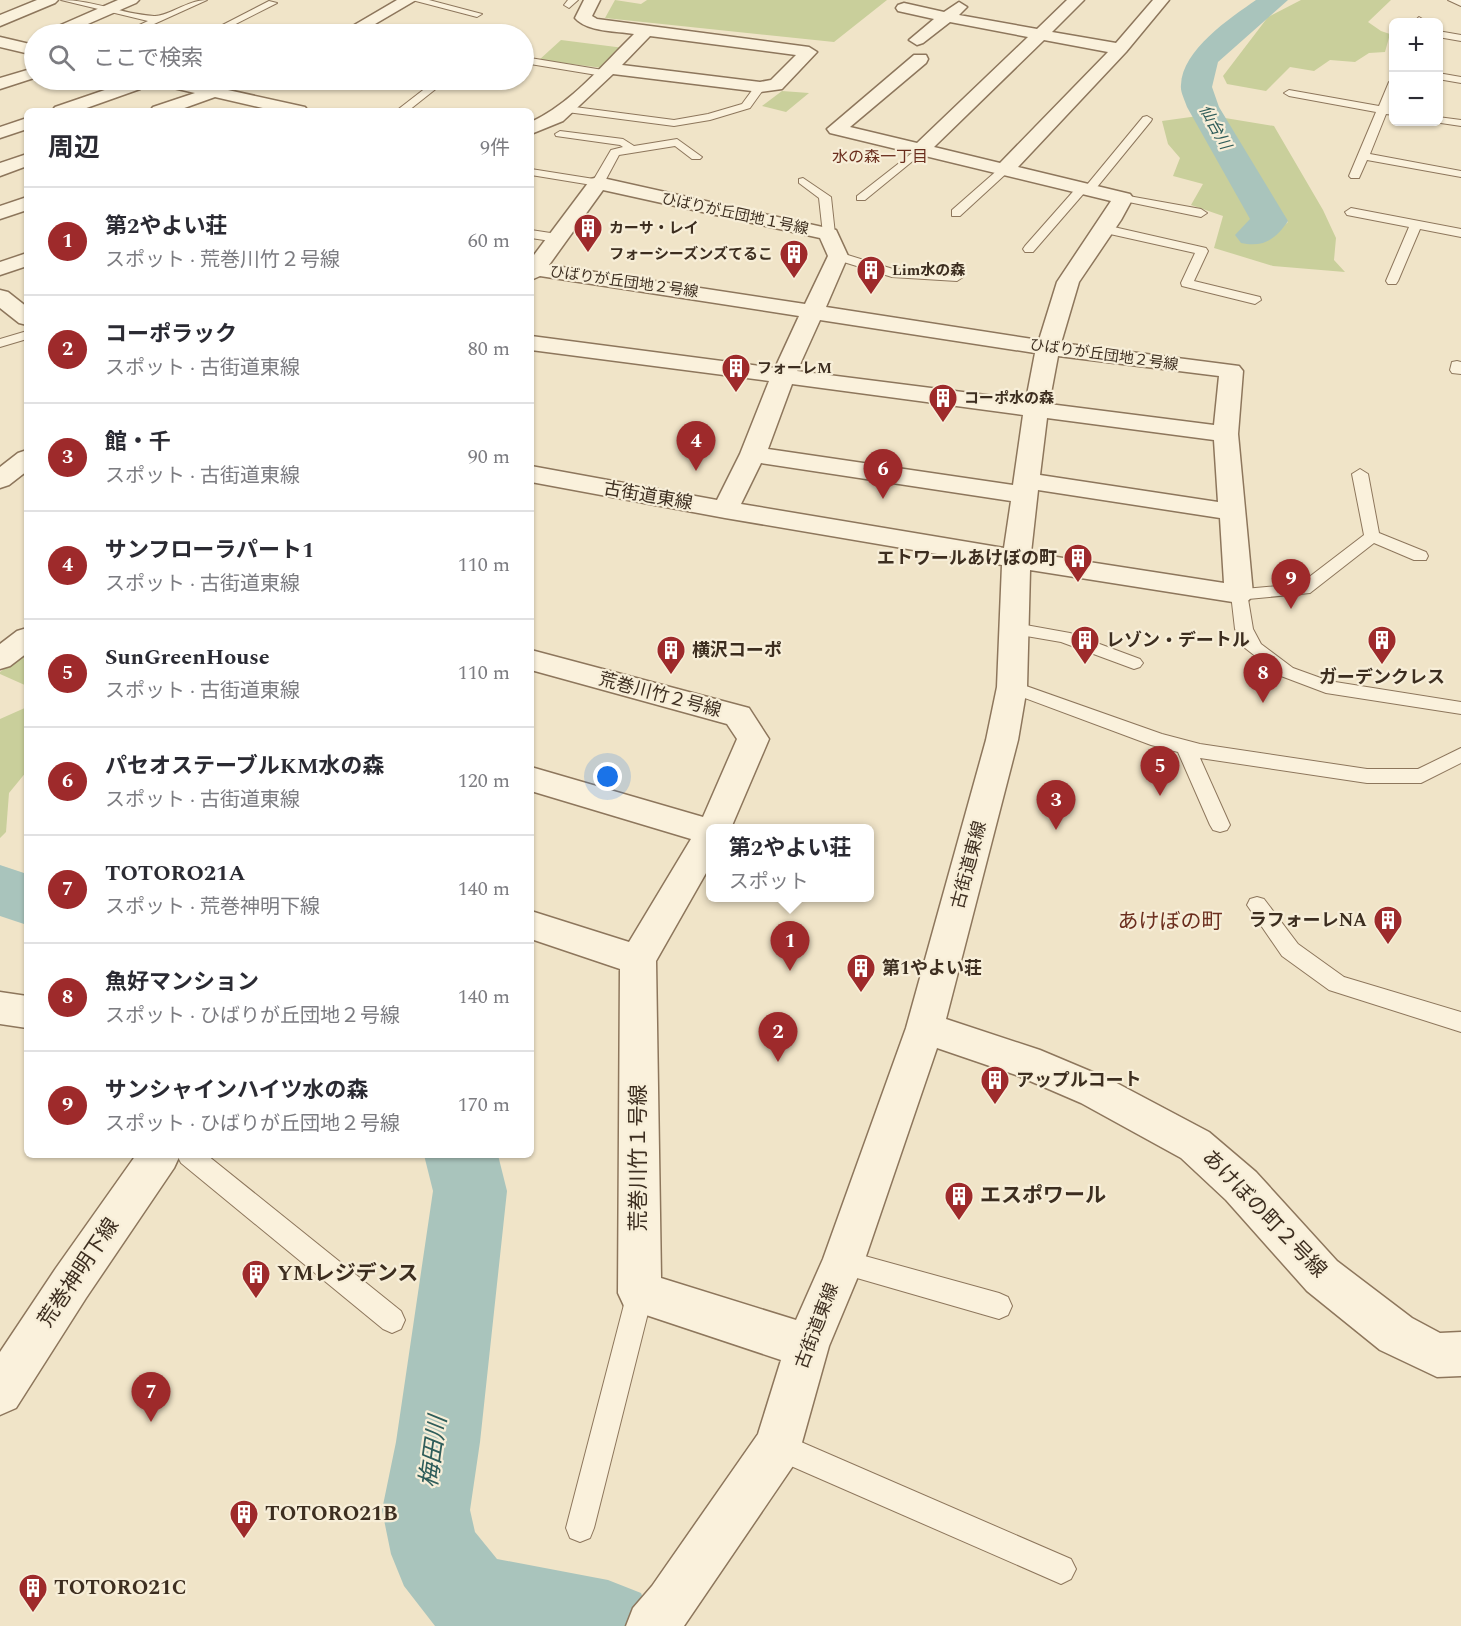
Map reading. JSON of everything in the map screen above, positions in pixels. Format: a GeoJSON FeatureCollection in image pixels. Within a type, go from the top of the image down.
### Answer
{"type":"FeatureCollection","features":[{"type":"Feature","properties":{"kind":"street"},"geometry":{"type":"LineString","coordinates":[[0,21],[50,0]]}},
{"type":"Feature","properties":{"kind":"street"},"geometry":{"type":"LineString","coordinates":[[76,24],[131,0]]}},
{"type":"Feature","properties":{"kind":"street"},"geometry":{"type":"LineString","coordinates":[[365,24],[408,0]]}},
{"type":"Feature","properties":{"kind":"street"},"geometry":{"type":"LineString","coordinates":[[592,0],[583,18],[593,23],[809,52],[776,85],[760,87],[605,70]]}},
{"type":"Feature","properties":{"kind":"street"},"geometry":{"type":"LineString","coordinates":[[917,40],[968,0]]}},
{"type":"Feature","properties":{"kind":"street"},"geometry":{"type":"LineString","coordinates":[[921,149],[1076,0]]}},
{"type":"Feature","properties":{"kind":"street"},"geometry":{"type":"LineString","coordinates":[[1005,169],[1120,49],[1161,0]]}},
{"type":"Feature","properties":{"kind":"street"},"geometry":{"type":"LineString","coordinates":[[904,8],[1120,49]]}},
{"type":"Feature","properties":{"kind":"street"},"geometry":{"type":"LineString","coordinates":[[534,128],[557,117],[567,109],[646,30]]}},
{"type":"Feature","properties":{"kind":"street"},"geometry":{"type":"LineString","coordinates":[[0,42],[24,45]]}},
{"type":"Feature","properties":{"kind":"street"},"geometry":{"type":"LineString","coordinates":[[920,59],[836,129],[1123,198],[1105,229],[1068,282],[1048,348],[1036,409],[1016,559],[1239,594]]}},
{"type":"Feature","properties":{"kind":"street"},"geometry":{"type":"LineString","coordinates":[[0,84],[24,76]]}},
{"type":"Feature","properties":{"kind":"street"},"geometry":{"type":"LineString","coordinates":[[69,108],[120,90]]}},
{"type":"Feature","properties":{"kind":"street"},"geometry":{"type":"LineString","coordinates":[[204,90],[286,108]]}},
{"type":"Feature","properties":{"kind":"street"},"geometry":{"type":"LineString","coordinates":[[236,97],[248,90]]}},
{"type":"Feature","properties":{"kind":"street"},"geometry":{"type":"LineString","coordinates":[[168,108],[213,92]]}},
{"type":"Feature","properties":{"kind":"street"},"geometry":{"type":"LineString","coordinates":[[0,133],[24,124]]}},
{"type":"Feature","properties":{"kind":"street"},"geometry":{"type":"LineString","coordinates":[[0,170],[24,161]]}},
{"type":"Feature","properties":{"kind":"street"},"geometry":{"type":"LineString","coordinates":[[534,271],[598,183]]}},
{"type":"Feature","properties":{"kind":"street","name":"ひばりが丘団地１号線"},"geometry":{"type":"LineString","coordinates":[[598,183],[829,234],[838,256]]}},
{"type":"Feature","properties":{"kind":"street"},"geometry":{"type":"LineString","coordinates":[[0,213],[24,204]]}},
{"type":"Feature","properties":{"kind":"street"},"geometry":{"type":"LineString","coordinates":[[725,510],[753,454],[783,376],[838,256]]}},
{"type":"Feature","properties":{"kind":"street"},"geometry":{"type":"LineString","coordinates":[[0,269],[24,260]]}},
{"type":"Feature","properties":{"kind":"street","name":"ひばりが丘団地２号線"},"geometry":{"type":"LineString","coordinates":[[534,272],[812,310],[1048,348],[1231,371],[1226,434],[1239,594]]}},
{"type":"Feature","properties":{"kind":"street"},"geometry":{"type":"LineString","coordinates":[[0,297],[24,316]]}},
{"type":"Feature","properties":{"kind":"street"},"geometry":{"type":"LineString","coordinates":[[534,344],[1226,434]]}},
{"type":"Feature","properties":{"kind":"street"},"geometry":{"type":"LineString","coordinates":[[753,454],[1232,512]]}},
{"type":"Feature","properties":{"kind":"street"},"geometry":{"type":"LineString","coordinates":[[0,480],[24,460]]}},
{"type":"Feature","properties":{"kind":"street","name":"古街道東線"},"geometry":{"type":"LineString","coordinates":[[534,475],[725,510],[1016,559],[1012,687],[1002,740],[925,1028],[843,1262],[807,1346],[778,1446],[661,1615]]}},
{"type":"Feature","properties":{"kind":"street"},"geometry":{"type":"LineString","coordinates":[[0,658],[24,640]]}},
{"type":"Feature","properties":{"kind":"street","name":"荒巻川竹２号線"},"geometry":{"type":"LineString","coordinates":[[534,661],[738,716],[753,739],[717,824]]}},
{"type":"Feature","properties":{"kind":"street"},"geometry":{"type":"LineString","coordinates":[[534,780],[706,831]]}},
{"type":"Feature","properties":{"kind":"street"},"geometry":{"type":"LineString","coordinates":[[534,927],[638,960],[706,845]]}},
{"type":"Feature","properties":{"kind":"street","name":"荒巻川竹１号線"},"geometry":{"type":"LineString","coordinates":[[638,960],[640,1293]]}},
{"type":"Feature","properties":{"kind":"street"},"geometry":{"type":"LineString","coordinates":[[0,1008],[24,1012]]}},
{"type":"Feature","properties":{"kind":"street","name":"あけぼの町２号線"},"geometry":{"type":"LineString","coordinates":[[925,1028],[1026,1062],[1095,1091],[1196,1145],[1241,1186],[1322,1276],[1396,1334],[1437,1354],[1461,1354]]}},
{"type":"Feature","properties":{"kind":"street","name":"荒巻神明下線"},"geometry":{"type":"LineString","coordinates":[[0,1392],[71,1283],[158,1158]]}},
{"type":"Feature","properties":{"kind":"street"},"geometry":{"type":"LineString","coordinates":[[640,1293],[807,1346]]}},
{"type":"Feature","properties":{"kind":"lane"},"geometry":{"type":"LineString","coordinates":[[66,0],[158,20]]}},
{"type":"Feature","properties":{"kind":"lane"},"geometry":{"type":"LineString","coordinates":[[149,24],[202,0]]}},
{"type":"Feature","properties":{"kind":"lane"},"geometry":{"type":"LineString","coordinates":[[417,0],[477,14]]}},
{"type":"Feature","properties":{"kind":"lane"},"geometry":{"type":"LineString","coordinates":[[1453,0],[1461,3]]}},
{"type":"Feature","properties":{"kind":"lane"},"geometry":{"type":"LineString","coordinates":[[230,24],[272,3]]}},
{"type":"Feature","properties":{"kind":"lane"},"geometry":{"type":"LineString","coordinates":[[1443,35],[1461,38]]}},
{"type":"Feature","properties":{"kind":"lane"},"geometry":{"type":"LineString","coordinates":[[534,61],[605,70]]}},
{"type":"Feature","properties":{"kind":"lane"},"geometry":{"type":"LineString","coordinates":[[1443,77],[1461,80]]}},
{"type":"Feature","properties":{"kind":"lane"},"geometry":{"type":"LineString","coordinates":[[567,109],[674,123],[710,117],[746,106],[760,87]]}},
{"type":"Feature","properties":{"kind":"lane"},"geometry":{"type":"LineString","coordinates":[[405,108],[429,90]]}},
{"type":"Feature","properties":{"kind":"lane"},"geometry":{"type":"LineString","coordinates":[[1289,93],[1388,111],[1362,156],[1355,176]]}},
{"type":"Feature","properties":{"kind":"lane"},"geometry":{"type":"LineString","coordinates":[[1029,249],[1148,119]]}},
{"type":"Feature","properties":{"kind":"lane"},"geometry":{"type":"LineString","coordinates":[[1443,121],[1461,123]]}},
{"type":"Feature","properties":{"kind":"lane"},"geometry":{"type":"LineString","coordinates":[[560,134],[623,142],[632,149]]}},
{"type":"Feature","properties":{"kind":"lane"},"geometry":{"type":"LineString","coordinates":[[534,172],[598,183],[615,152],[677,142],[696,157]]}},
{"type":"Feature","properties":{"kind":"lane"},"geometry":{"type":"LineString","coordinates":[[861,198],[921,149]]}},
{"type":"Feature","properties":{"kind":"lane"},"geometry":{"type":"LineString","coordinates":[[1362,156],[1461,174]]}},
{"type":"Feature","properties":{"kind":"lane"},"geometry":{"type":"LineString","coordinates":[[956,213],[1005,169]]}},
{"type":"Feature","properties":{"kind":"lane"},"geometry":{"type":"LineString","coordinates":[[803,181],[825,197],[823,207],[828,220],[829,234]]}},
{"type":"Feature","properties":{"kind":"lane"},"geometry":{"type":"LineString","coordinates":[[1123,198],[1201,213]]}},
{"type":"Feature","properties":{"kind":"lane"},"geometry":{"type":"LineString","coordinates":[[1351,212],[1461,233]]}},
{"type":"Feature","properties":{"kind":"lane"},"geometry":{"type":"LineString","coordinates":[[1392,281],[1416,224]]}},
{"type":"Feature","properties":{"kind":"lane"},"geometry":{"type":"LineString","coordinates":[[1105,229],[1202,251],[1187,283],[1255,300]]}},
{"type":"Feature","properties":{"kind":"lane"},"geometry":{"type":"LineString","coordinates":[[534,234],[557,238]]}},
{"type":"Feature","properties":{"kind":"lane"},"geometry":{"type":"LineString","coordinates":[[838,256],[892,273],[957,277]]}},
{"type":"Feature","properties":{"kind":"lane"},"geometry":{"type":"LineString","coordinates":[[0,343],[24,336]]}},
{"type":"Feature","properties":{"kind":"lane"},"geometry":{"type":"LineString","coordinates":[[1360,474],[1372,536]]}},
{"type":"Feature","properties":{"kind":"lane"},"geometry":{"type":"LineString","coordinates":[[1372,536],[1420,556]]}},
{"type":"Feature","properties":{"kind":"lane"},"geometry":{"type":"LineString","coordinates":[[1372,536],[1304,589],[1239,594],[1244,629],[1254,648],[1287,672],[1326,687],[1461,708]]}},
{"type":"Feature","properties":{"kind":"lane"},"geometry":{"type":"LineString","coordinates":[[1014,629],[1064,638],[1134,663]]}},
{"type":"Feature","properties":{"kind":"lane"},"geometry":{"type":"LineString","coordinates":[[1012,687],[1186,748],[1367,776],[1421,776],[1461,755]]}},
{"type":"Feature","properties":{"kind":"lane"},"geometry":{"type":"LineString","coordinates":[[1186,748],[1220,825]]}},
{"type":"Feature","properties":{"kind":"lane"},"geometry":{"type":"LineString","coordinates":[[1257,905],[1290,950],[1337,984],[1461,1022]]}},
{"type":"Feature","properties":{"kind":"lane"},"geometry":{"type":"LineString","coordinates":[[193,1158],[392,1320]]}},
{"type":"Feature","properties":{"kind":"lane"},"geometry":{"type":"LineString","coordinates":[[843,1262],[999,1306]]}},
{"type":"Feature","properties":{"kind":"lane"},"geometry":{"type":"LineString","coordinates":[[580,1528],[640,1293]]}},
{"type":"Feature","properties":{"kind":"lane"},"geometry":{"type":"LineString","coordinates":[[778,1446],[1061,1569]]}},
{"type":"Feature","properties":{"kind":"green space"},"geometry":{"type":"Polygon","coordinates":[[[615,0],[641,4],[647,0],[887,0],[834,42],[605,18],[615,0]]]}},
{"type":"Feature","properties":{"kind":"green space"},"geometry":{"type":"Polygon","coordinates":[[[1301,0],[1391,0],[1368,22],[1389,34],[1385,52],[1369,53],[1355,62],[1330,60],[1314,71],[1290,67],[1266,91],[1227,84],[1223,76],[1268,17],[1301,0]]]}},
{"type":"Feature","properties":{"kind":"green space"},"geometry":{"type":"Polygon","coordinates":[[[561,40],[624,48],[603,68],[539,60],[561,40]]]}},
{"type":"Feature","properties":{"kind":"green space"},"geometry":{"type":"Polygon","coordinates":[[[782,91],[809,93],[786,112],[762,106],[782,91]]]}},
{"type":"Feature","properties":{"kind":"green space"},"geometry":{"type":"Polygon","coordinates":[[[1198,116],[1253,221],[1242,231],[1266,241],[1288,222],[1219,117],[1274,126],[1323,210],[1336,238],[1334,260],[1345,272],[1273,266],[1214,248],[1223,216],[1191,205],[1203,184],[1173,176],[1180,158],[1168,144],[1162,121],[1198,116]]]}},
{"type":"Feature","properties":{"kind":"green space"},"geometry":{"type":"Polygon","coordinates":[[[24,653],[24,685],[0,672],[24,653]]]}},
{"type":"Feature","properties":{"kind":"green space"},"geometry":{"type":"Polygon","coordinates":[[[24,708],[24,775],[9,793],[6,832],[0,838],[0,719],[24,708]]]}},
{"type":"Feature","properties":{"kind":"waterway","name":"仙台川"},"geometry":{"type":"LineString","coordinates":[[1254,235],[1270,221],[1203,107],[1196,87],[1204,58],[1253,15],[1274,0]]}},
{"type":"Feature","properties":{"kind":"waterway","name":"梅田川"},"geometry":{"type":"LineString","coordinates":[[0,890],[24,899]]}},
{"type":"Feature","properties":{"kind":"waterway","name":"梅田川"},"geometry":{"type":"LineString","coordinates":[[462,1158],[470,1191],[438,1442],[426,1510],[436,1554],[472,1600],[608,1626]]}},
{"type":"Feature","properties":{"kind":"place","name":"カーサ・レイ"},"geometry":{"type":"Point","coordinates":[588,254]}},
{"type":"Feature","properties":{"kind":"place","name":"フォーシーズンズてるこ"},"geometry":{"type":"Point","coordinates":[794,280]}},
{"type":"Feature","properties":{"kind":"place","name":"Lim水の森"},"geometry":{"type":"Point","coordinates":[871,296]}},
{"type":"Feature","properties":{"kind":"place","name":"フォーレM"},"geometry":{"type":"Point","coordinates":[736,394]}},
{"type":"Feature","properties":{"kind":"place","name":"コーポ水の森"},"geometry":{"type":"Point","coordinates":[943,424]}},
{"type":"Feature","properties":{"kind":"place","name":"サンフローラパート1"},"geometry":{"type":"Point","coordinates":[696,471]}},
{"type":"Feature","properties":{"kind":"place","name":"パセオステーブルKM水の森"},"geometry":{"type":"Point","coordinates":[883,499]}},
{"type":"Feature","properties":{"kind":"place","name":"エトワールあけぼの町"},"geometry":{"type":"Point","coordinates":[1078,584]}},
{"type":"Feature","properties":{"kind":"place","name":"サンシャインハイツ水の森"},"geometry":{"type":"Point","coordinates":[1291,609]}},
{"type":"Feature","properties":{"kind":"place","name":"レゾン・デートル"},"geometry":{"type":"Point","coordinates":[1085,666]}},
{"type":"Feature","properties":{"kind":"place","name":"ガーデンクレス"},"geometry":{"type":"Point","coordinates":[1382,666]}},
{"type":"Feature","properties":{"kind":"place","name":"横沢コーポ"},"geometry":{"type":"Point","coordinates":[671,676]}},
{"type":"Feature","properties":{"kind":"place","name":"魚好マンション"},"geometry":{"type":"Point","coordinates":[1263,703]}},
{"type":"Feature","properties":{"kind":"place","name":"SunGreenHouse"},"geometry":{"type":"Point","coordinates":[1160,796]}},
{"type":"Feature","properties":{"kind":"place","name":"館・千"},"geometry":{"type":"Point","coordinates":[1056,830]}},
{"type":"Feature","properties":{"kind":"place","name":"ラフォーレNA"},"geometry":{"type":"Point","coordinates":[1388,946]}},
{"type":"Feature","properties":{"kind":"place","name":"第2やよい荘"},"geometry":{"type":"Point","coordinates":[790,971]}},
{"type":"Feature","properties":{"kind":"place","name":"第1やよい荘"},"geometry":{"type":"Point","coordinates":[861,994]}},
{"type":"Feature","properties":{"kind":"place","name":"コーポラック"},"geometry":{"type":"Point","coordinates":[778,1062]}},
{"type":"Feature","properties":{"kind":"place","name":"アップルコート"},"geometry":{"type":"Point","coordinates":[995,1106]}},
{"type":"Feature","properties":{"kind":"place","name":"エスポワール"},"geometry":{"type":"Point","coordinates":[959,1222]}},
{"type":"Feature","properties":{"kind":"place","name":"YMレジデンス"},"geometry":{"type":"Point","coordinates":[256,1300]}},
{"type":"Feature","properties":{"kind":"place","name":"TOTORO21A"},"geometry":{"type":"Point","coordinates":[151,1422]}},
{"type":"Feature","properties":{"kind":"place","name":"TOTORO21B"},"geometry":{"type":"Point","coordinates":[244,1540]}},
{"type":"Feature","properties":{"kind":"place","name":"TOTORO21C"},"geometry":{"type":"Point","coordinates":[33,1614]}},
{"type":"Feature","properties":{"kind":"district","name":"水の森一丁目"},"geometry":{"type":"Point","coordinates":[880,157]}},
{"type":"Feature","properties":{"kind":"district","name":"あけぼの町"},"geometry":{"type":"Point","coordinates":[1170,922]}}]}
